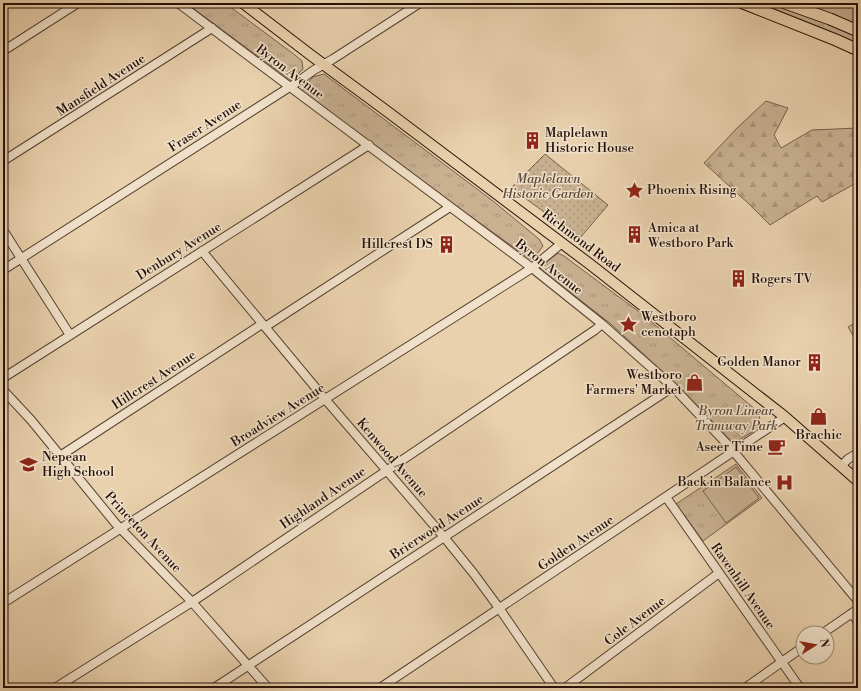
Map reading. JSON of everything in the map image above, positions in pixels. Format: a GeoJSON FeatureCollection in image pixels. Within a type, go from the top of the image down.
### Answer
{"type":"FeatureCollection","features":[{"type":"Feature","properties":{"kind":"highway"},"geometry":{"type":"LineString","coordinates":[[743,3],[858,50]]}},
{"type":"Feature","properties":{"kind":"highway"},"geometry":{"type":"LineString","coordinates":[[785,3],[858,31]]}},
{"type":"Feature","properties":{"kind":"main road","name":"Richmond Road"},"geometry":{"type":"LineString","coordinates":[[248,4],[324,65],[656,315],[785,417],[858,481]]}},
{"type":"Feature","properties":{"kind":"street"},"geometry":{"type":"LineString","coordinates":[[3,51],[78,3]]}},
{"type":"Feature","properties":{"kind":"street","name":"Byron Avenue"},"geometry":{"type":"LineString","coordinates":[[178,3],[532,268],[602,324],[673,386],[734,452],[858,601]]}},
{"type":"Feature","properties":{"kind":"street","name":"Fraser Avenue"},"geometry":{"type":"LineString","coordinates":[[3,270],[420,3]]}},
{"type":"Feature","properties":{"kind":"street","name":"Mansfield Avenue"},"geometry":{"type":"LineString","coordinates":[[3,161],[212,28]]}},
{"type":"Feature","properties":{"kind":"street","name":"Denbury Avenue"},"geometry":{"type":"LineString","coordinates":[[3,378],[369,145]]}},
{"type":"Feature","properties":{"kind":"street","name":"Hillcrest Avenue"},"geometry":{"type":"LineString","coordinates":[[60,456],[450,207]]}},
{"type":"Feature","properties":{"kind":"street"},"geometry":{"type":"LineString","coordinates":[[3,230],[70,335]]}},
{"type":"Feature","properties":{"kind":"street","name":"Broadview Avenue"},"geometry":{"type":"LineString","coordinates":[[3,603],[532,268],[562,243]]}},
{"type":"Feature","properties":{"kind":"street","name":"Kenwood Avenue"},"geometry":{"type":"LineString","coordinates":[[202,251],[325,399],[474,574],[554,688]]}},
{"type":"Feature","properties":{"kind":"street","name":"Highland Avenue"},"geometry":{"type":"LineString","coordinates":[[55,688],[192,602],[602,324]]}},
{"type":"Feature","properties":{"kind":"street","name":"Brierwood Avenue"},"geometry":{"type":"LineString","coordinates":[[214,688],[673,386]]}},
{"type":"Feature","properties":{"kind":"street","name":"Princeton Avenue"},"geometry":{"type":"LineString","coordinates":[[3,390],[31,420],[121,529],[192,602],[268,688]]}},
{"type":"Feature","properties":{"kind":"street","name":"Golden Avenue"},"geometry":{"type":"LineString","coordinates":[[380,688],[785,417]]}},
{"type":"Feature","properties":{"kind":"street"},"geometry":{"type":"LineString","coordinates":[[841,466],[858,452]]}},
{"type":"Feature","properties":{"kind":"street","name":"Ravenhill Avenue"},"geometry":{"type":"LineString","coordinates":[[666,497],[800,688]]}},
{"type":"Feature","properties":{"kind":"street","name":"Cole Avenue"},"geometry":{"type":"LineString","coordinates":[[565,688],[719,573]]}},
{"type":"Feature","properties":{"kind":"street"},"geometry":{"type":"LineString","coordinates":[[835,625],[855,611],[858,622]]}},
{"type":"Feature","properties":{"kind":"street"},"geometry":{"type":"LineString","coordinates":[[745,688],[795,653]]}},
{"type":"Feature","properties":{"kind":"green space"},"geometry":{"type":"Polygon","coordinates":[[[186,3],[225,3],[295,55],[302,61],[303,69],[290,80],[186,3]]]}},
{"type":"Feature","properties":{"kind":"green space"},"geometry":{"type":"Polygon","coordinates":[[[726,3],[858,3],[858,55],[821,39],[726,3]]]}},
{"type":"Feature","properties":{"kind":"green space"},"geometry":{"type":"Polygon","coordinates":[[[324,74],[493,201],[539,239],[543,246],[537,254],[530,259],[456,206],[302,91],[313,77],[324,74]]]}},
{"type":"Feature","properties":{"kind":"green space"},"geometry":{"type":"Polygon","coordinates":[[[766,101],[788,108],[774,135],[781,148],[812,130],[858,128],[858,182],[822,202],[817,196],[770,225],[704,163],[737,128],[766,101]]]}},
{"type":"Feature","properties":{"kind":"green space","name":"Maplelawn Historic Garden"},"geometry":{"type":"Polygon","coordinates":[[[545,154],[608,205],[580,238],[511,188],[545,154]]]}},
{"type":"Feature","properties":{"kind":"green space","name":"Byron Linear Tramway Park"},"geometry":{"type":"Polygon","coordinates":[[[558,253],[642,314],[756,410],[760,421],[758,426],[749,434],[733,443],[679,387],[611,324],[539,268],[558,253]]]}},
{"type":"Feature","properties":{"kind":"green space"},"geometry":{"type":"Polygon","coordinates":[[[858,321],[858,344],[848,327],[858,321]]]}},
{"type":"Feature","properties":{"kind":"green space"},"geometry":{"type":"Polygon","coordinates":[[[736,464],[762,498],[703,541],[676,504],[736,464]]]}},
{"type":"Feature","properties":{"kind":"green space"},"geometry":{"type":"Polygon","coordinates":[[[736,467],[759,498],[726,523],[703,491],[736,467]]]}},
{"type":"Feature","properties":{"kind":"place","name":"Maplelawn Historic House"},"geometry":{"type":"Point","coordinates":[532,140]}},
{"type":"Feature","properties":{"kind":"place","name":"Phoenix Rising"},"geometry":{"type":"Point","coordinates":[634,190]}},
{"type":"Feature","properties":{"kind":"place","name":"Amica at Westboro Park"},"geometry":{"type":"Point","coordinates":[635,235]}},
{"type":"Feature","properties":{"kind":"place","name":"Hillcrest DS"},"geometry":{"type":"Point","coordinates":[446,244]}},
{"type":"Feature","properties":{"kind":"place","name":"Rogers TV"},"geometry":{"type":"Point","coordinates":[738,279]}},
{"type":"Feature","properties":{"kind":"place","name":"Westboro cenotaph"},"geometry":{"type":"Point","coordinates":[628,324]}},
{"type":"Feature","properties":{"kind":"place","name":"Golden Manor"},"geometry":{"type":"Point","coordinates":[814,362]}},
{"type":"Feature","properties":{"kind":"place","name":"Westboro Farmers' Market"},"geometry":{"type":"Point","coordinates":[695,382]}},
{"type":"Feature","properties":{"kind":"place","name":"Brachic"},"geometry":{"type":"Point","coordinates":[819,416]}},
{"type":"Feature","properties":{"kind":"place","name":"Aseer Time"},"geometry":{"type":"Point","coordinates":[776,447]}},
{"type":"Feature","properties":{"kind":"place","name":"Nepean High School"},"geometry":{"type":"Point","coordinates":[29,464]}},
{"type":"Feature","properties":{"kind":"place","name":"Back in Balance"},"geometry":{"type":"Point","coordinates":[784,482]}}]}
